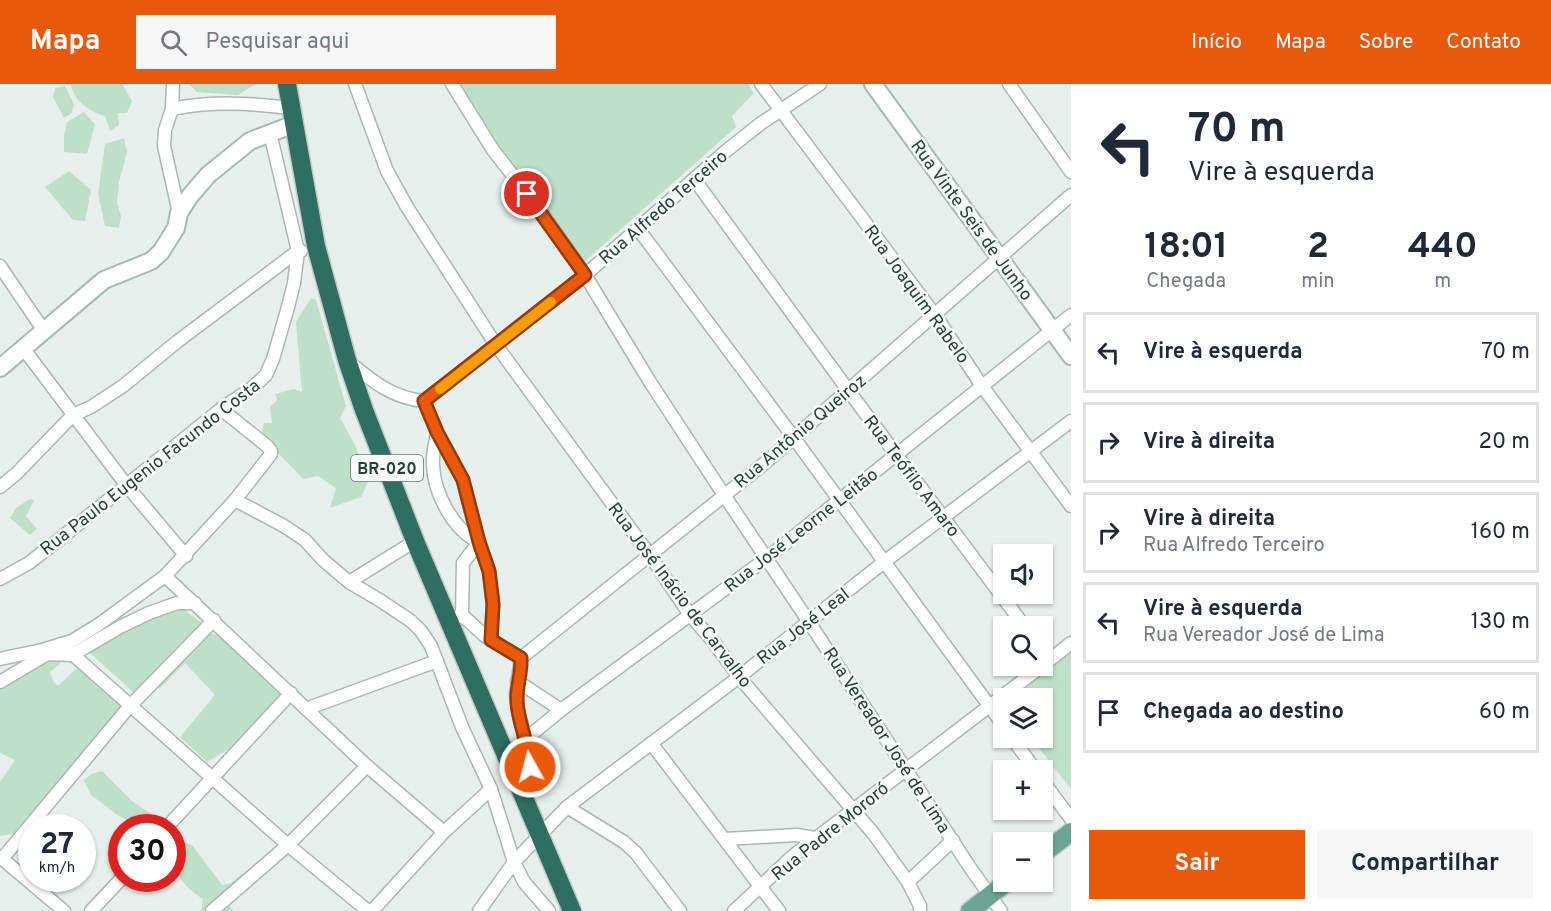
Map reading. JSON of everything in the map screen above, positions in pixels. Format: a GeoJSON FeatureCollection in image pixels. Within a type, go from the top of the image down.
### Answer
{"type":"FeatureCollection","features":[{"type":"Feature","properties":{"kind":"highway","name":"BR-020"},"geometry":{"type":"LineString","coordinates":[[286,84],[292,116],[307,249],[364,410],[415,541],[456,618],[524,797],[572,911]]}},
{"type":"Feature","properties":{"kind":"main road"},"geometry":{"type":"LineString","coordinates":[[1053,846],[1071,832]]}},
{"type":"Feature","properties":{"kind":"main road"},"geometry":{"type":"LineString","coordinates":[[970,911],[995,892]]}},
{"type":"Feature","properties":{"kind":"street"},"geometry":{"type":"LineString","coordinates":[[0,368],[104,280],[151,261],[161,252],[176,228],[178,213],[164,146],[165,130],[172,109],[173,84]]}},
{"type":"Feature","properties":{"kind":"street","name":"Rua José Inácio de Carvalho"},"geometry":{"type":"LineString","coordinates":[[355,84],[387,171],[407,207],[496,345],[649,554],[690,615],[713,641],[739,677],[854,811],[908,882],[920,906],[920,911]]}},
{"type":"Feature","properties":{"kind":"street"},"geometry":{"type":"LineString","coordinates":[[452,84],[492,150],[540,210],[585,275]]}},
{"type":"Feature","properties":{"kind":"street","name":"Rua Joaquim Rabelo"},"geometry":{"type":"LineString","coordinates":[[761,84],[935,315],[982,386],[1071,506]]}},
{"type":"Feature","properties":{"kind":"street","name":"Rua Alfredo Terceiro"},"geometry":{"type":"LineString","coordinates":[[424,401],[585,275],[780,109],[820,84]]}},
{"type":"Feature","properties":{"kind":"street","name":"Rua Vinte Seis de Junho"},"geometry":{"type":"LineString","coordinates":[[873,84],[1071,356]]}},
{"type":"Feature","properties":{"kind":"street"},"geometry":{"type":"LineString","coordinates":[[1009,84],[1071,172]]}},
{"type":"Feature","properties":{"kind":"street"},"geometry":{"type":"LineString","coordinates":[[172,109],[202,103],[222,103],[292,116]]}},
{"type":"Feature","properties":{"kind":"street"},"geometry":{"type":"LineString","coordinates":[[178,213],[208,175],[250,141],[270,133],[292,116]]}},
{"type":"Feature","properties":{"kind":"street"},"geometry":{"type":"LineString","coordinates":[[0,487],[24,466],[73,415],[91,407],[123,387],[178,341],[307,249],[270,133]]}},
{"type":"Feature","properties":{"kind":"street","name":"Rua Teófilo Amaro"},"geometry":{"type":"LineString","coordinates":[[694,180],[895,455],[1017,616]]}},
{"type":"Feature","properties":{"kind":"street","name":"Rua Antônio Queiroz"},"geometry":{"type":"LineString","coordinates":[[521,658],[794,438],[1071,195]]}},
{"type":"Feature","properties":{"kind":"street"},"geometry":{"type":"LineString","coordinates":[[639,230],[993,711]]}},
{"type":"Feature","properties":{"kind":"street","name":"Rua Paulo Eugenio Facundo Costa"},"geometry":{"type":"LineString","coordinates":[[0,579],[29,563],[266,375],[273,359],[294,283],[307,249]]}},
{"type":"Feature","properties":{"kind":"street"},"geometry":{"type":"LineString","coordinates":[[0,266],[44,331]]}},
{"type":"Feature","properties":{"kind":"street","name":"Rua Vereador José de Lima"},"geometry":{"type":"LineString","coordinates":[[585,275],[650,382],[905,770],[1001,911]]}},
{"type":"Feature","properties":{"kind":"street","name":"Rua José Leorne Leitão"},"geometry":{"type":"LineString","coordinates":[[526,738],[767,558],[1071,315]]}},
{"type":"Feature","properties":{"kind":"street"},"geometry":{"type":"LineString","coordinates":[[23,348],[127,486],[186,556]]}},
{"type":"Feature","properties":{"kind":"street"},"geometry":{"type":"LineString","coordinates":[[347,360],[384,389],[408,400],[424,401],[437,432],[463,480],[489,571],[492,588],[491,640]]}},
{"type":"Feature","properties":{"kind":"street"},"geometry":{"type":"LineString","coordinates":[[0,659],[72,641],[165,576],[186,556],[271,454],[271,451],[248,429],[221,409]]}},
{"type":"Feature","properties":{"kind":"street","name":"Rua José Leal"},"geometry":{"type":"LineString","coordinates":[[479,911],[514,862],[567,807],[1071,421]]}},
{"type":"Feature","properties":{"kind":"street"},"geometry":{"type":"LineString","coordinates":[[437,432],[433,463],[435,480],[442,499],[467,537],[479,542]]}},
{"type":"Feature","properties":{"kind":"street"},"geometry":{"type":"LineString","coordinates":[[235,500],[284,525],[304,540],[349,582],[411,621],[421,632],[431,646],[462,727],[491,789],[514,862],[524,882],[549,911]]}},
{"type":"Feature","properties":{"kind":"street"},"geometry":{"type":"LineString","coordinates":[[349,582],[415,541]]}},
{"type":"Feature","properties":{"kind":"street"},"geometry":{"type":"LineString","coordinates":[[479,542],[463,562],[456,618],[521,658],[517,681],[518,711],[530,755],[530,779],[524,797]]}},
{"type":"Feature","properties":{"kind":"street"},"geometry":{"type":"LineString","coordinates":[[165,576],[367,766],[444,832]]}},
{"type":"Feature","properties":{"kind":"street"},"geometry":{"type":"LineString","coordinates":[[0,682],[46,654],[72,655],[149,613],[177,603],[195,603]]}},
{"type":"Feature","properties":{"kind":"street"},"geometry":{"type":"LineString","coordinates":[[64,911],[1,858],[129,707],[214,620]]}},
{"type":"Feature","properties":{"kind":"street"},"geometry":{"type":"LineString","coordinates":[[61,644],[129,707],[288,845],[370,911],[444,832],[491,789]]}},
{"type":"Feature","properties":{"kind":"street","name":"Rua Padre Mororó"},"geometry":{"type":"LineString","coordinates":[[1053,655],[1071,644]]}},
{"type":"Feature","properties":{"kind":"street"},"geometry":{"type":"LineString","coordinates":[[306,709],[437,661]]}},
{"type":"Feature","properties":{"kind":"street","name":"Rua Padre Mororó"},"geometry":{"type":"LineString","coordinates":[[734,911],[815,838],[854,811],[1026,676]]}},
{"type":"Feature","properties":{"kind":"street"},"geometry":{"type":"LineString","coordinates":[[517,681],[561,710]]}},
{"type":"Feature","properties":{"kind":"street"},"geometry":{"type":"LineString","coordinates":[[179,814],[291,693]]}},
{"type":"Feature","properties":{"kind":"street"},"geometry":{"type":"LineString","coordinates":[[651,743],[779,911]]}},
{"type":"Feature","properties":{"kind":"street"},"geometry":{"type":"LineString","coordinates":[[212,911],[288,845],[367,766]]}},
{"type":"Feature","properties":{"kind":"street"},"geometry":{"type":"LineString","coordinates":[[1053,795],[1071,819]]}},
{"type":"Feature","properties":{"kind":"street"},"geometry":{"type":"LineString","coordinates":[[567,807],[624,842],[680,911]]}},
{"type":"Feature","properties":{"kind":"street"},"geometry":{"type":"LineString","coordinates":[[725,839],[797,835],[815,838]]}},
{"type":"Feature","properties":{"kind":"street"},"geometry":{"type":"LineString","coordinates":[[908,882],[953,840]]}},
{"type":"Feature","properties":{"kind":"street"},"geometry":{"type":"LineString","coordinates":[[91,911],[109,892]]}},
{"type":"Feature","properties":{"kind":"green space"},"geometry":{"type":"Polygon","coordinates":[[[71,84],[122,84],[132,101],[127,113],[118,113],[119,125],[110,131],[105,116],[83,105],[75,96],[71,84]]]}},
{"type":"Feature","properties":{"kind":"green space"},"geometry":{"type":"Polygon","coordinates":[[[189,84],[256,84],[238,95],[197,92],[189,84]]]}},
{"type":"Feature","properties":{"kind":"green space"},"geometry":{"type":"Polygon","coordinates":[[[455,84],[748,84],[754,93],[732,116],[736,127],[584,262],[557,227],[541,201],[496,148],[455,84]]]}},
{"type":"Feature","properties":{"kind":"green space"},"geometry":{"type":"Polygon","coordinates":[[[65,86],[74,104],[72,113],[64,118],[53,97],[55,88],[65,86]]]}},
{"type":"Feature","properties":{"kind":"green space"},"geometry":{"type":"Polygon","coordinates":[[[84,112],[95,124],[87,154],[64,152],[67,122],[84,112]]]}},
{"type":"Feature","properties":{"kind":"green space"},"geometry":{"type":"Polygon","coordinates":[[[124,138],[127,152],[119,182],[117,203],[121,216],[119,228],[105,226],[98,194],[105,144],[124,138]]]}},
{"type":"Feature","properties":{"kind":"green space"},"geometry":{"type":"Polygon","coordinates":[[[69,171],[91,190],[85,221],[73,220],[45,187],[69,171]]]}},
{"type":"Feature","properties":{"kind":"green space"},"geometry":{"type":"Polygon","coordinates":[[[311,298],[316,300],[346,406],[340,418],[356,447],[368,482],[361,497],[330,508],[336,488],[318,476],[303,479],[261,435],[264,423],[272,423],[270,407],[277,400],[275,394],[294,389],[302,392],[296,322],[311,298]]]}},
{"type":"Feature","properties":{"kind":"green space"},"geometry":{"type":"Polygon","coordinates":[[[30,499],[34,500],[26,516],[37,529],[30,535],[10,518],[16,508],[30,499]]]}},
{"type":"Feature","properties":{"kind":"green space"},"geometry":{"type":"Polygon","coordinates":[[[181,607],[203,624],[140,693],[133,692],[89,652],[137,620],[181,607]]]}},
{"type":"Feature","properties":{"kind":"green space"},"geometry":{"type":"Polygon","coordinates":[[[205,632],[231,639],[283,692],[229,749],[207,762],[180,737],[215,695],[185,663],[160,688],[158,684],[205,632]]]}},
{"type":"Feature","properties":{"kind":"green space"},"geometry":{"type":"Polygon","coordinates":[[[1071,648],[1071,789],[1053,766],[1053,760],[1048,760],[1039,748],[1053,748],[1053,688],[1022,688],[1036,676],[1053,676],[1053,663],[1071,648]]]}},
{"type":"Feature","properties":{"kind":"green space"},"geometry":{"type":"Polygon","coordinates":[[[53,659],[61,663],[50,672],[53,681],[58,686],[81,664],[126,706],[31,814],[18,814],[18,828],[13,834],[0,836],[0,782],[15,760],[0,753],[0,688],[38,663],[53,659]]]}},
{"type":"Feature","properties":{"kind":"green space"},"geometry":{"type":"Polygon","coordinates":[[[102,771],[132,801],[150,814],[116,814],[91,795],[84,780],[91,774],[102,771]]]}},
{"type":"Feature","properties":{"kind":"green space"},"geometry":{"type":"Polygon","coordinates":[[[186,842],[193,846],[222,885],[231,883],[243,873],[248,876],[224,898],[233,911],[201,911],[203,899],[187,887],[186,842]]]}},
{"type":"Feature","properties":{"kind":"slow traffic"},"geometry":{"type":"LineString","coordinates":[[440,389],[551,302]]}},
{"type":"Feature","properties":{"kind":"route"},"geometry":{"type":"LineString","coordinates":[[527,194],[585,275],[424,401],[437,432],[463,480],[489,571],[493,604],[491,640],[521,658],[516,694],[518,711],[530,755],[530,767]]}}]}
